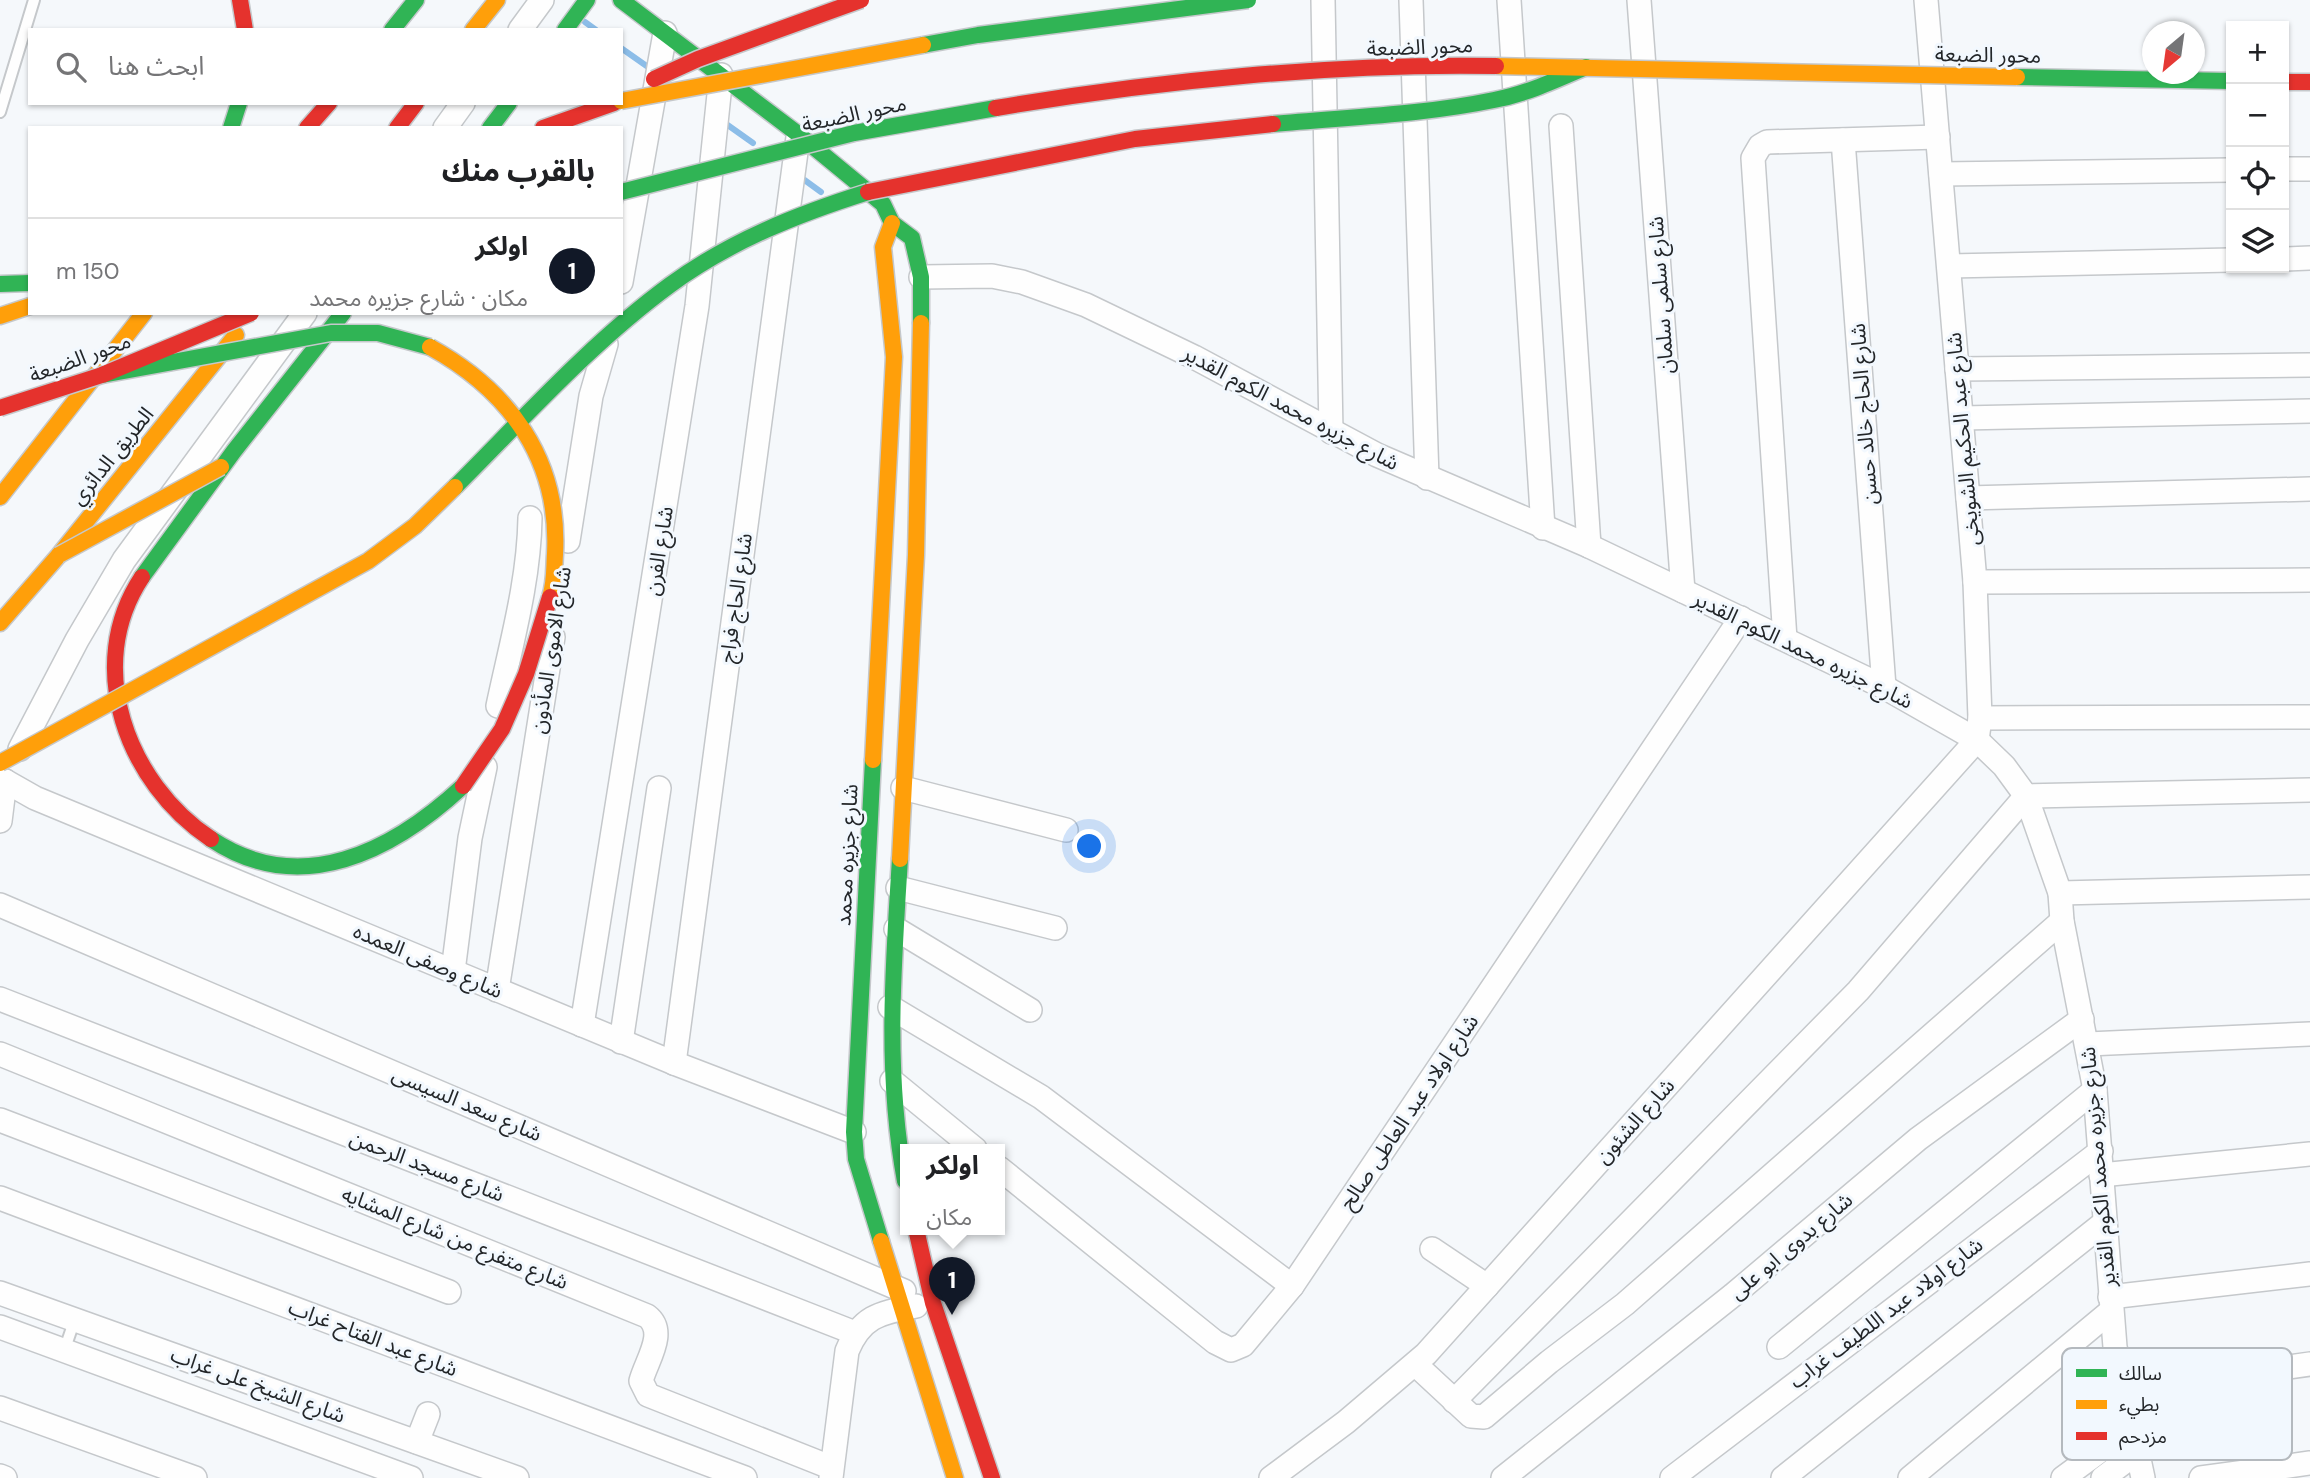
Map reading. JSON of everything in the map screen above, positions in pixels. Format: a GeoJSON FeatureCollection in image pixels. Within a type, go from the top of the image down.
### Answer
{"type":"FeatureCollection","features":[{"type":"Feature","properties":{"kind":"main road"},"geometry":{"type":"LineString","coordinates":[[240,0],[245,28]]}},
{"type":"Feature","properties":{"kind":"main road"},"geometry":{"type":"LineString","coordinates":[[394,28],[416,0]]}},
{"type":"Feature","properties":{"kind":"main road"},"geometry":{"type":"LineString","coordinates":[[475,28],[496,0]]}},
{"type":"Feature","properties":{"kind":"main road"},"geometry":{"type":"LineString","coordinates":[[566,28],[587,0]]}},
{"type":"Feature","properties":{"kind":"main road"},"geometry":{"type":"LineString","coordinates":[[621,0],[798,134],[883,204],[892,223],[912,238],[922,277],[915,597],[890,1007],[892,1081],[900,1161]]}},
{"type":"Feature","properties":{"kind":"main road"},"geometry":{"type":"LineString","coordinates":[[623,100],[657,78],[698,59],[861,0]]}},
{"type":"Feature","properties":{"kind":"main road"},"geometry":{"type":"LineString","coordinates":[[623,101],[978,35],[1248,0]]}},
{"type":"Feature","properties":{"kind":"main road","name":"محور الضبعة"},"geometry":{"type":"LineString","coordinates":[[623,191],[854,133],[1079,94],[1286,74],[1408,67],[1586,67],[2226,81]]}},
{"type":"Feature","properties":{"kind":"main road"},"geometry":{"type":"LineString","coordinates":[[2,777],[368,561],[415,526],[593,351],[670,285],[734,245],[802,213],[874,190],[1135,139],[1215,129],[1450,108],[1497,100],[1542,86],[1586,67]]}},
{"type":"Feature","properties":{"kind":"main road"},"geometry":{"type":"LineString","coordinates":[[2289,82],[2310,82]]}},
{"type":"Feature","properties":{"kind":"main road"},"geometry":{"type":"LineString","coordinates":[[232,126],[238,105]]}},
{"type":"Feature","properties":{"kind":"main road"},"geometry":{"type":"LineString","coordinates":[[309,126],[327,105]]}},
{"type":"Feature","properties":{"kind":"main road"},"geometry":{"type":"LineString","coordinates":[[399,126],[414,105]]}},
{"type":"Feature","properties":{"kind":"main road"},"geometry":{"type":"LineString","coordinates":[[492,126],[507,105]]}},
{"type":"Feature","properties":{"kind":"main road"},"geometry":{"type":"LineString","coordinates":[[550,126],[608,105]]}},
{"type":"Feature","properties":{"kind":"main road","name":"شارع جزيره محمد"},"geometry":{"type":"LineString","coordinates":[[892,223],[883,247],[894,357],[854,1132],[856,1159],[955,1478]]}},
{"type":"Feature","properties":{"kind":"main road"},"geometry":{"type":"LineString","coordinates":[[0,284],[28,283]]}},
{"type":"Feature","properties":{"kind":"main road"},"geometry":{"type":"LineString","coordinates":[[0,316],[28,307]]}},
{"type":"Feature","properties":{"kind":"main road"},"geometry":{"type":"LineString","coordinates":[[128,332],[137,315]]}},
{"type":"Feature","properties":{"kind":"main road"},"geometry":{"type":"LineString","coordinates":[[0,497],[143,315]]}},
{"type":"Feature","properties":{"kind":"main road","name":"محور الضبعة"},"geometry":{"type":"LineString","coordinates":[[0,408],[102,375],[247,315]]}},
{"type":"Feature","properties":{"kind":"main road","name":"الطريق الدائري"},"geometry":{"type":"LineString","coordinates":[[0,623],[59,555],[250,315]]}},
{"type":"Feature","properties":{"kind":"main road"},"geometry":{"type":"LineString","coordinates":[[102,375],[331,333],[377,333],[422,343],[463,365],[498,397],[524,429],[547,476],[556,531],[553,588],[526,674],[502,729],[463,786],[429,819],[385,846],[341,861],[309,866],[281,866],[241,855],[200,833],[147,780],[131,752],[118,715],[114,682],[117,631],[133,590],[221,467],[341,315]]}},
{"type":"Feature","properties":{"kind":"main road"},"geometry":{"type":"LineString","coordinates":[[59,555],[221,467]]}},
{"type":"Feature","properties":{"kind":"main road"},"geometry":{"type":"LineString","coordinates":[[917,1235],[933,1303],[992,1478]]}},
{"type":"Feature","properties":{"kind":"street"},"geometry":{"type":"LineString","coordinates":[[521,28],[542,0]]}},
{"type":"Feature","properties":{"kind":"street"},"geometry":{"type":"LineString","coordinates":[[1323,0],[1331,432]]}},
{"type":"Feature","properties":{"kind":"street"},"geometry":{"type":"LineString","coordinates":[[1410,0],[1427,478]]}},
{"type":"Feature","properties":{"kind":"street"},"geometry":{"type":"LineString","coordinates":[[1509,0],[1543,527]]}},
{"type":"Feature","properties":{"kind":"street","name":"شارع سلمى سلمان"},"geometry":{"type":"LineString","coordinates":[[1639,0],[1683,591]]}},
{"type":"Feature","properties":{"kind":"street","name":"شارع عبد الحكيم الشويخى"},"geometry":{"type":"LineString","coordinates":[[1926,0],[1975,582],[1979,729]]}},
{"type":"Feature","properties":{"kind":"street"},"geometry":{"type":"LineString","coordinates":[[623,271],[665,33]]}},
{"type":"Feature","properties":{"kind":"street","name":"شارع الفرن"},"geometry":{"type":"LineString","coordinates":[[582,1025],[697,306],[721,75]]}},
{"type":"Feature","properties":{"kind":"street"},"geometry":{"type":"LineString","coordinates":[[446,126],[461,105]]}},
{"type":"Feature","properties":{"kind":"street"},"geometry":{"type":"LineString","coordinates":[[1561,127],[1590,546]]}},
{"type":"Feature","properties":{"kind":"street","name":"شارع الحاج فراج"},"geometry":{"type":"LineString","coordinates":[[674,1063],[798,134]]}},
{"type":"Feature","properties":{"kind":"street"},"geometry":{"type":"LineString","coordinates":[[1785,639],[1753,158],[1759,146],[1767,142],[1938,137]]}},
{"type":"Feature","properties":{"kind":"street","name":"شارع الحاج خالد حسن"},"geometry":{"type":"LineString","coordinates":[[1843,140],[1884,687]]}},
{"type":"Feature","properties":{"kind":"street"},"geometry":{"type":"LineString","coordinates":[[2289,169],[2310,169]]}},
{"type":"Feature","properties":{"kind":"street"},"geometry":{"type":"LineString","coordinates":[[1941,174],[2226,170]]}},
{"type":"Feature","properties":{"kind":"street"},"geometry":{"type":"LineString","coordinates":[[2289,259],[2310,258]]}},
{"type":"Feature","properties":{"kind":"street"},"geometry":{"type":"LineString","coordinates":[[1949,266],[2226,260]]}},
{"type":"Feature","properties":{"kind":"street","name":"شارع جزيره محمد الكوم القدير"},"geometry":{"type":"LineString","coordinates":[[922,277],[992,276],[1022,282],[1086,306],[1194,357],[1331,432],[1427,478],[1590,546],[1884,687],[1979,729],[2026,796],[2060,893],[2062,921],[2095,1090],[2111,1304],[2118,1348]]}},
{"type":"Feature","properties":{"kind":"street"},"geometry":{"type":"LineString","coordinates":[[0,821],[2,777],[124,560],[305,315]]}},
{"type":"Feature","properties":{"kind":"street","name":"شارع الاموى المأذون"},"geometry":{"type":"LineString","coordinates":[[497,990],[591,396],[614,315]]}},
{"type":"Feature","properties":{"kind":"street"},"geometry":{"type":"LineString","coordinates":[[1957,369],[2310,365]]}},
{"type":"Feature","properties":{"kind":"street"},"geometry":{"type":"LineString","coordinates":[[1962,418],[2310,411]]}},
{"type":"Feature","properties":{"kind":"street"},"geometry":{"type":"LineString","coordinates":[[1968,498],[2310,489]]}},
{"type":"Feature","properties":{"kind":"street"},"geometry":{"type":"LineString","coordinates":[[453,971],[470,838],[518,619],[530,548],[530,518]]}},
{"type":"Feature","properties":{"kind":"street"},"geometry":{"type":"LineString","coordinates":[[1975,582],[2310,580]]}},
{"type":"Feature","properties":{"kind":"street","name":"شارع اولاد عبد العاطى صالح"},"geometry":{"type":"LineString","coordinates":[[1005,1173],[1225,1349],[1231,1350],[1243,1345],[1292,1286],[1741,618]]}},
{"type":"Feature","properties":{"kind":"street"},"geometry":{"type":"LineString","coordinates":[[1979,729],[2310,717]]}},
{"type":"Feature","properties":{"kind":"street","name":"شارع الشئون"},"geometry":{"type":"LineString","coordinates":[[1271,1478],[1346,1422],[1415,1364],[1979,729]]}},
{"type":"Feature","properties":{"kind":"street","name":"شارع وصفى العمده"},"geometry":{"type":"LineString","coordinates":[[2,777],[35,798],[674,1063],[854,1132]]}},
{"type":"Feature","properties":{"kind":"street"},"geometry":{"type":"LineString","coordinates":[[621,1041],[659,788]]}},
{"type":"Feature","properties":{"kind":"street"},"geometry":{"type":"LineString","coordinates":[[903,788],[1066,830]]}},
{"type":"Feature","properties":{"kind":"street"},"geometry":{"type":"LineString","coordinates":[[1454,1401],[1858,991],[2026,796],[2310,790]]}},
{"type":"Feature","properties":{"kind":"street"},"geometry":{"type":"LineString","coordinates":[[2060,893],[2310,887]]}},
{"type":"Feature","properties":{"kind":"street"},"geometry":{"type":"LineString","coordinates":[[898,888],[1055,928]]}},
{"type":"Feature","properties":{"kind":"street","name":"شارع سعد السيسى"},"geometry":{"type":"LineString","coordinates":[[0,905],[933,1303]]}},
{"type":"Feature","properties":{"kind":"street"},"geometry":{"type":"LineString","coordinates":[[1415,1364],[1471,1416],[1484,1417],[1549,1362],[1625,1304],[2062,921]]}},
{"type":"Feature","properties":{"kind":"street"},"geometry":{"type":"LineString","coordinates":[[896,929],[1030,1010]]}},
{"type":"Feature","properties":{"kind":"street","name":"شارع مسجد الرحمن"},"geometry":{"type":"LineString","coordinates":[[0,999],[855,1333]]}},
{"type":"Feature","properties":{"kind":"street"},"geometry":{"type":"LineString","coordinates":[[890,1007],[1041,1097],[1292,1286]]}},
{"type":"Feature","properties":{"kind":"street","name":"شارع بدوى ابو على"},"geometry":{"type":"LineString","coordinates":[[1503,1478],[1733,1295],[1918,1139],[2082,1019]]}},
{"type":"Feature","properties":{"kind":"street"},"geometry":{"type":"LineString","coordinates":[[2088,1044],[2310,1034]]}},
{"type":"Feature","properties":{"kind":"street","name":"شارع متفرع من شارع المشايه"},"geometry":{"type":"LineString","coordinates":[[0,1054],[647,1316],[655,1323],[657,1334],[641,1381],[648,1395],[831,1472]]}},
{"type":"Feature","properties":{"kind":"street"},"geometry":{"type":"LineString","coordinates":[[892,1081],[969,1144]]}},
{"type":"Feature","properties":{"kind":"street"},"geometry":{"type":"LineString","coordinates":[[1779,1347],[2095,1090]]}},
{"type":"Feature","properties":{"kind":"street"},"geometry":{"type":"LineString","coordinates":[[0,1120],[449,1292]]}},
{"type":"Feature","properties":{"kind":"street","name":"شارع اولاد عبد اللطيف غراب"},"geometry":{"type":"LineString","coordinates":[[1672,1478],[1781,1392],[2101,1151]]}},
{"type":"Feature","properties":{"kind":"street"},"geometry":{"type":"LineString","coordinates":[[2101,1175],[2310,1154]]}},
{"type":"Feature","properties":{"kind":"street","name":"شارع عبد الفتاح غراب"},"geometry":{"type":"LineString","coordinates":[[0,1198],[745,1478]]}},
{"type":"Feature","properties":{"kind":"street"},"geometry":{"type":"LineString","coordinates":[[1783,1478],[2104,1223]]}},
{"type":"Feature","properties":{"kind":"street"},"geometry":{"type":"LineString","coordinates":[[1433,1249],[1487,1286]]}},
{"type":"Feature","properties":{"kind":"street"},"geometry":{"type":"LineString","coordinates":[[1910,1478],[2111,1304],[2310,1274]]}},
{"type":"Feature","properties":{"kind":"street","name":"شارع الشيخ على غراب"},"geometry":{"type":"LineString","coordinates":[[0,1293],[517,1478]]}},
{"type":"Feature","properties":{"kind":"street"},"geometry":{"type":"LineString","coordinates":[[831,1472],[847,1351],[855,1333],[875,1316],[933,1303]]}},
{"type":"Feature","properties":{"kind":"street"},"geometry":{"type":"LineString","coordinates":[[0,1327],[411,1478]]}},
{"type":"Feature","properties":{"kind":"street"},"geometry":{"type":"LineString","coordinates":[[2292,1367],[2310,1364]]}},
{"type":"Feature","properties":{"kind":"street"},"geometry":{"type":"LineString","coordinates":[[0,1408],[195,1478]]}},
{"type":"Feature","properties":{"kind":"street"},"geometry":{"type":"LineString","coordinates":[[417,1442],[428,1415]]}},
{"type":"Feature","properties":{"kind":"street"},"geometry":{"type":"LineString","coordinates":[[2063,1478],[2087,1460]]}},
{"type":"Feature","properties":{"kind":"street"},"geometry":{"type":"LineString","coordinates":[[2103,1478],[2127,1460]]}},
{"type":"Feature","properties":{"kind":"street","name":"شارع جزيره محمد الكوم القدير"},"geometry":{"type":"LineString","coordinates":[[2137,1460],[2143,1478]]}},
{"type":"Feature","properties":{"kind":"street"},"geometry":{"type":"LineString","coordinates":[[2201,1478],[2310,1463]]}},
{"type":"Feature","properties":{"kind":"street"},"geometry":{"type":"LineString","coordinates":[[0,1476],[5,1478]]}},
{"type":"Feature","properties":{"kind":"lane"},"geometry":{"type":"LineString","coordinates":[[0,112],[34,0]]}},
{"type":"Feature","properties":{"kind":"lane"},"geometry":{"type":"LineString","coordinates":[[64,1351],[75,1320]]}},
{"type":"Feature","properties":{"kind":"waterway"},"geometry":{"type":"LineString","coordinates":[[585,22],[593,28]]}},
{"type":"Feature","properties":{"kind":"waterway"},"geometry":{"type":"LineString","coordinates":[[623,49],[648,67]]}},
{"type":"Feature","properties":{"kind":"waterway"},"geometry":{"type":"LineString","coordinates":[[722,121],[753,143]]}},
{"type":"Feature","properties":{"kind":"waterway"},"geometry":{"type":"LineString","coordinates":[[799,176],[821,192]]}},
{"type":"Feature","properties":{"kind":"traffic: fast"},"geometry":{"type":"LineString","coordinates":[[394,28],[416,0]]}},
{"type":"Feature","properties":{"kind":"traffic: fast"},"geometry":{"type":"LineString","coordinates":[[566,28],[587,0]]}},
{"type":"Feature","properties":{"kind":"traffic: fast"},"geometry":{"type":"LineString","coordinates":[[621,0],[798,134],[883,204],[892,223],[912,238],[921,277],[921,323]]}},
{"type":"Feature","properties":{"kind":"traffic: fast"},"geometry":{"type":"LineString","coordinates":[[923,45],[978,35],[1248,0]]}},
{"type":"Feature","properties":{"kind":"traffic: fast"},"geometry":{"type":"LineString","coordinates":[[1273,124],[1467,105],[1518,94],[1586,67]]}},
{"type":"Feature","properties":{"kind":"traffic: fast"},"geometry":{"type":"LineString","coordinates":[[2017,77],[2226,81]]}},
{"type":"Feature","properties":{"kind":"traffic: fast"},"geometry":{"type":"LineString","coordinates":[[232,126],[238,105]]}},
{"type":"Feature","properties":{"kind":"traffic: fast"},"geometry":{"type":"LineString","coordinates":[[492,126],[507,105]]}},
{"type":"Feature","properties":{"kind":"traffic: fast"},"geometry":{"type":"LineString","coordinates":[[623,191],[854,133],[996,108]]}},
{"type":"Feature","properties":{"kind":"traffic: fast"},"geometry":{"type":"LineString","coordinates":[[455,487],[585,356],[670,285],[716,255],[765,230],[868,192]]}},
{"type":"Feature","properties":{"kind":"traffic: fast"},"geometry":{"type":"LineString","coordinates":[[0,284],[28,283]]}},
{"type":"Feature","properties":{"kind":"traffic: fast"},"geometry":{"type":"LineString","coordinates":[[142,577],[234,451],[341,315]]}},
{"type":"Feature","properties":{"kind":"traffic: fast"},"geometry":{"type":"LineString","coordinates":[[102,375],[331,333],[378,333],[430,347]]}},
{"type":"Feature","properties":{"kind":"traffic: fast"},"geometry":{"type":"LineString","coordinates":[[873,760],[854,1132],[856,1159],[881,1241]]}},
{"type":"Feature","properties":{"kind":"traffic: fast"},"geometry":{"type":"LineString","coordinates":[[211,839],[245,857],[279,865],[312,866],[344,859],[376,847],[407,830],[463,786]]}},
{"type":"Feature","properties":{"kind":"traffic: fast"},"geometry":{"type":"LineString","coordinates":[[900,859],[892,1020],[900,1148]]}},
{"type":"Feature","properties":{"kind":"traffic: slow"},"geometry":{"type":"LineString","coordinates":[[475,28],[497,0]]}},
{"type":"Feature","properties":{"kind":"traffic: slow"},"geometry":{"type":"LineString","coordinates":[[623,101],[923,45]]}},
{"type":"Feature","properties":{"kind":"traffic: slow"},"geometry":{"type":"LineString","coordinates":[[1496,66],[2017,77]]}},
{"type":"Feature","properties":{"kind":"traffic: slow"},"geometry":{"type":"LineString","coordinates":[[873,760],[894,357],[883,247],[892,223]]}},
{"type":"Feature","properties":{"kind":"traffic: slow"},"geometry":{"type":"LineString","coordinates":[[0,316],[28,307]]}},
{"type":"Feature","properties":{"kind":"traffic: slow"},"geometry":{"type":"LineString","coordinates":[[0,497],[142,315]]}},
{"type":"Feature","properties":{"kind":"traffic: slow"},"geometry":{"type":"LineString","coordinates":[[900,859],[916,555],[921,323]]}},
{"type":"Feature","properties":{"kind":"traffic: slow"},"geometry":{"type":"LineString","coordinates":[[0,623],[59,555],[236,335]]}},
{"type":"Feature","properties":{"kind":"traffic: slow"},"geometry":{"type":"LineString","coordinates":[[430,347],[459,365],[506,407],[539,459],[549,488],[554,520],[554,576],[550,597]]}},
{"type":"Feature","properties":{"kind":"traffic: slow"},"geometry":{"type":"LineString","coordinates":[[59,555],[221,467]]}},
{"type":"Feature","properties":{"kind":"traffic: slow"},"geometry":{"type":"LineString","coordinates":[[0,763],[368,561],[415,526],[455,487]]}},
{"type":"Feature","properties":{"kind":"traffic: slow"},"geometry":{"type":"LineString","coordinates":[[881,1241],[955,1478]]}},
{"type":"Feature","properties":{"kind":"traffic: jam"},"geometry":{"type":"LineString","coordinates":[[240,0],[245,28]]}},
{"type":"Feature","properties":{"kind":"traffic: jam"},"geometry":{"type":"LineString","coordinates":[[654,79],[698,59],[861,0]]}},
{"type":"Feature","properties":{"kind":"traffic: jam"},"geometry":{"type":"LineString","coordinates":[[996,108],[1119,90],[1245,76],[1372,68],[1496,66]]}},
{"type":"Feature","properties":{"kind":"traffic: jam"},"geometry":{"type":"LineString","coordinates":[[2289,82],[2310,82]]}},
{"type":"Feature","properties":{"kind":"traffic: jam"},"geometry":{"type":"LineString","coordinates":[[309,126],[327,105]]}},
{"type":"Feature","properties":{"kind":"traffic: jam"},"geometry":{"type":"LineString","coordinates":[[399,126],[414,105]]}},
{"type":"Feature","properties":{"kind":"traffic: jam"},"geometry":{"type":"LineString","coordinates":[[549,126],[608,105]]}},
{"type":"Feature","properties":{"kind":"traffic: jam"},"geometry":{"type":"LineString","coordinates":[[868,192],[1135,139],[1273,124]]}},
{"type":"Feature","properties":{"kind":"traffic: jam"},"geometry":{"type":"LineString","coordinates":[[0,408],[102,375],[246,315]]}},
{"type":"Feature","properties":{"kind":"traffic: jam"},"geometry":{"type":"LineString","coordinates":[[142,577],[125,612],[116,648],[116,684],[123,720],[137,755],[156,787],[181,815],[211,839]]}},
{"type":"Feature","properties":{"kind":"traffic: jam"},"geometry":{"type":"LineString","coordinates":[[463,786],[502,729],[526,674],[550,597]]}},
{"type":"Feature","properties":{"kind":"traffic: jam"},"geometry":{"type":"LineString","coordinates":[[917,1235],[933,1303],[992,1478]]}},
{"type":"Feature","properties":{"kind":"place","name":"اولكر"},"geometry":{"type":"Point","coordinates":[952,1315]}}]}
